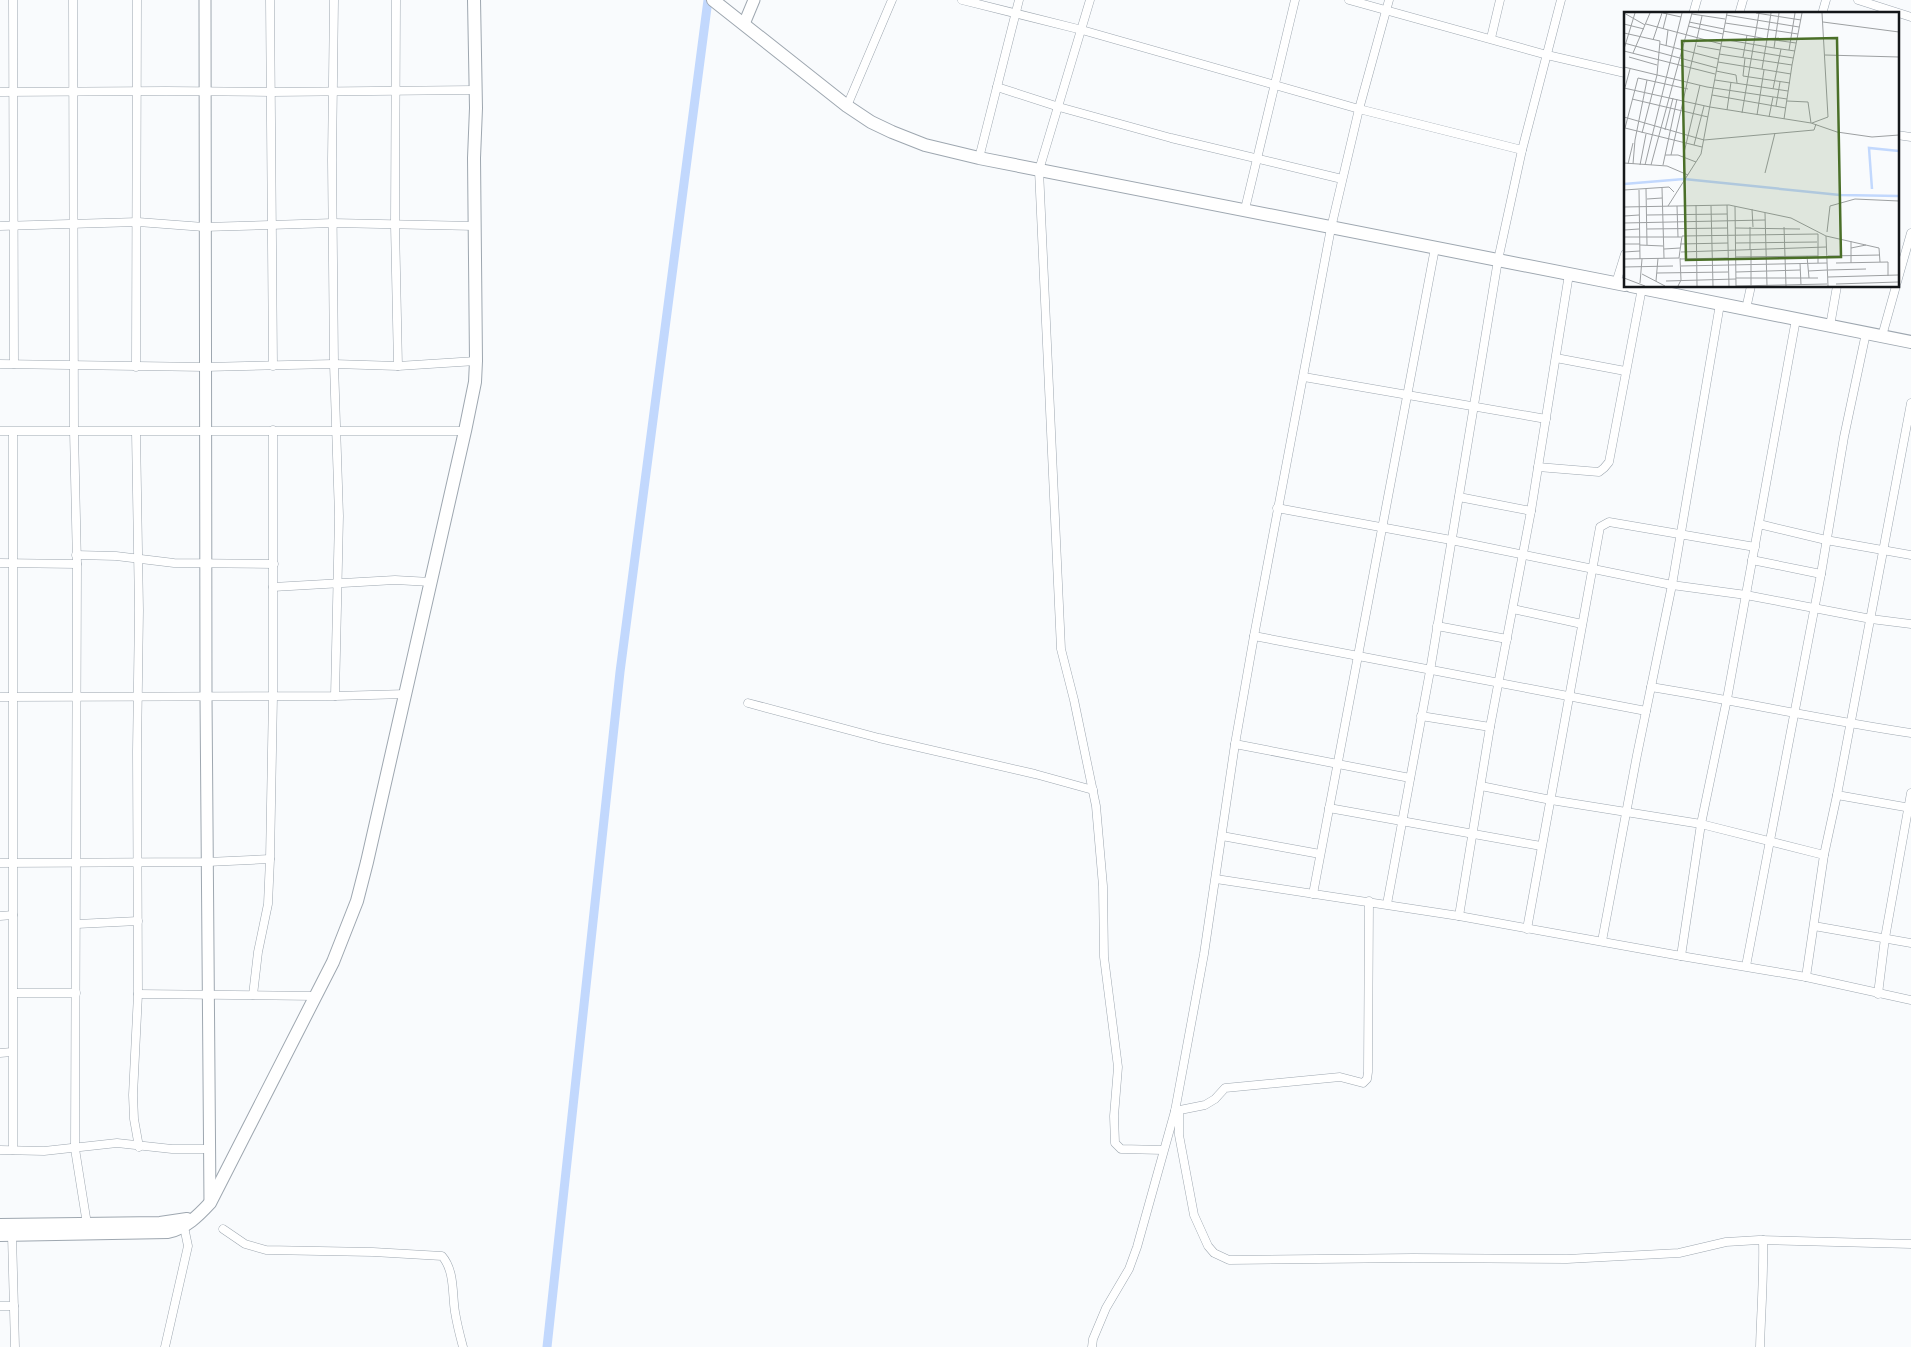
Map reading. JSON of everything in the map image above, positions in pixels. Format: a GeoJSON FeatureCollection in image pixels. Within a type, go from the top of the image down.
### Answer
{"type":"FeatureCollection","features":[{"type":"Feature","properties":{"kind":"main road"},"geometry":{"type":"LineString","coordinates":[[6,1235],[168,1232],[187,1222],[210,1203],[316,996],[357,901],[466,432],[475,382],[474,0]]}},
{"type":"Feature","properties":{"kind":"main road"},"geometry":{"type":"LineString","coordinates":[[717,3],[847,106],[871,122],[909,140],[980,158],[1039,170],[1246,209],[1331,228],[1620,284]]}},
{"type":"Feature","properties":{"kind":"main road"},"geometry":{"type":"LineString","coordinates":[[1647,288],[1669,290],[1720,304],[1911,342]]}},
{"type":"Feature","properties":{"kind":"main road"},"geometry":{"type":"LineString","coordinates":[[0,1225],[187,1222]]}},
{"type":"Feature","properties":{"kind":"street"},"geometry":{"type":"LineString","coordinates":[[13,0],[14,364]]}},
{"type":"Feature","properties":{"kind":"street"},"geometry":{"type":"LineString","coordinates":[[73,0],[74,431],[77,564],[76,1149],[87,1224]]}},
{"type":"Feature","properties":{"kind":"street"},"geometry":{"type":"LineString","coordinates":[[136,367],[138,0]]}},
{"type":"Feature","properties":{"kind":"street"},"geometry":{"type":"LineString","coordinates":[[205,0],[204,227],[210,1203]]}},
{"type":"Feature","properties":{"kind":"street"},"geometry":{"type":"LineString","coordinates":[[270,0],[273,366]]}},
{"type":"Feature","properties":{"kind":"street"},"geometry":{"type":"LineString","coordinates":[[334,0],[334,364],[339,516],[335,696]]}},
{"type":"Feature","properties":{"kind":"street"},"geometry":{"type":"LineString","coordinates":[[396,0],[398,366]]}},
{"type":"Feature","properties":{"kind":"street"},"geometry":{"type":"LineString","coordinates":[[744,24],[754,0]]}},
{"type":"Feature","properties":{"kind":"street"},"geometry":{"type":"LineString","coordinates":[[847,106],[892,0]]}},
{"type":"Feature","properties":{"kind":"street"},"geometry":{"type":"LineString","coordinates":[[962,0],[1082,30],[1359,109],[1522,150]]}},
{"type":"Feature","properties":{"kind":"street"},"geometry":{"type":"LineString","coordinates":[[980,158],[1019,0]]}},
{"type":"Feature","properties":{"kind":"street"},"geometry":{"type":"LineString","coordinates":[[1090,0],[1039,170],[1061,649],[1093,790],[1102,857],[1104,957],[1118,1067],[1114,1116],[1115,1143],[1122,1149],[1163,1150]]}},
{"type":"Feature","properties":{"kind":"street"},"geometry":{"type":"LineString","coordinates":[[1246,209],[1295,0]]}},
{"type":"Feature","properties":{"kind":"street"},"geometry":{"type":"LineString","coordinates":[[1349,0],[1547,55],[1624,73]]}},
{"type":"Feature","properties":{"kind":"street"},"geometry":{"type":"LineString","coordinates":[[1092,1347],[1093,1339],[1106,1308],[1129,1269],[1135,1254],[1163,1150],[1177,1111],[1216,879],[1235,744],[1277,508],[1304,377],[1331,228],[1359,109],[1388,0]]}},
{"type":"Feature","properties":{"kind":"street"},"geometry":{"type":"LineString","coordinates":[[1491,38],[1500,0]]}},
{"type":"Feature","properties":{"kind":"street"},"geometry":{"type":"LineString","coordinates":[[1387,904],[1430,670],[1498,260],[1522,150],[1561,0]]}},
{"type":"Feature","properties":{"kind":"street"},"geometry":{"type":"LineString","coordinates":[[1858,0],[1892,12]]}},
{"type":"Feature","properties":{"kind":"street"},"geometry":{"type":"LineString","coordinates":[[1898,14],[1911,17]]}},
{"type":"Feature","properties":{"kind":"street"},"geometry":{"type":"LineString","coordinates":[[997,87],[1059,107],[1171,138],[1257,157],[1342,179]]}},
{"type":"Feature","properties":{"kind":"street"},"geometry":{"type":"LineString","coordinates":[[0,92],[474,90]]}},
{"type":"Feature","properties":{"kind":"street"},"geometry":{"type":"LineString","coordinates":[[1898,134],[1911,137]]}},
{"type":"Feature","properties":{"kind":"street"},"geometry":{"type":"LineString","coordinates":[[0,226],[138,222],[204,227],[333,223],[476,226]]}},
{"type":"Feature","properties":{"kind":"street"},"geometry":{"type":"LineString","coordinates":[[1898,278],[1911,233]]}},
{"type":"Feature","properties":{"kind":"street"},"geometry":{"type":"LineString","coordinates":[[1313,894],[1336,764],[1435,248]]}},
{"type":"Feature","properties":{"kind":"street"},"geometry":{"type":"LineString","coordinates":[[1620,284],[1624,260]]}},
{"type":"Feature","properties":{"kind":"street"},"geometry":{"type":"LineString","coordinates":[[1460,916],[1490,727],[1524,554],[1569,274]]}},
{"type":"Feature","properties":{"kind":"street"},"geometry":{"type":"LineString","coordinates":[[1538,467],[1599,472],[1609,462],[1625,371],[1636,288]]}},
{"type":"Feature","properties":{"kind":"street"},"geometry":{"type":"LineString","coordinates":[[1746,309],[1751,288]]}},
{"type":"Feature","properties":{"kind":"street"},"geometry":{"type":"LineString","coordinates":[[1830,326],[1837,288]]}},
{"type":"Feature","properties":{"kind":"street"},"geometry":{"type":"LineString","coordinates":[[1882,336],[1895,288]]}},
{"type":"Feature","properties":{"kind":"street"},"geometry":{"type":"LineString","coordinates":[[1602,941],[1672,585],[1720,304]]}},
{"type":"Feature","properties":{"kind":"street"},"geometry":{"type":"LineString","coordinates":[[1681,956],[1701,824],[1727,699],[1796,319]]}},
{"type":"Feature","properties":{"kind":"street"},"geometry":{"type":"LineString","coordinates":[[1746,966],[1821,574],[1844,437],[1866,333]]}},
{"type":"Feature","properties":{"kind":"street"},"geometry":{"type":"LineString","coordinates":[[1556,358],[1625,371]]}},
{"type":"Feature","properties":{"kind":"street"},"geometry":{"type":"LineString","coordinates":[[0,364],[136,367],[334,364],[398,366],[476,361]]}},
{"type":"Feature","properties":{"kind":"street"},"geometry":{"type":"LineString","coordinates":[[1304,377],[1546,419]]}},
{"type":"Feature","properties":{"kind":"street"},"geometry":{"type":"LineString","coordinates":[[1806,977],[1824,856],[1911,403]]}},
{"type":"Feature","properties":{"kind":"street"},"geometry":{"type":"LineString","coordinates":[[253,995],[258,952],[268,904],[270,859],[274,564],[273,430]]}},
{"type":"Feature","properties":{"kind":"street"},"geometry":{"type":"LineString","coordinates":[[0,431],[206,432],[336,430],[466,432]]}},
{"type":"Feature","properties":{"kind":"street"},"geometry":{"type":"LineString","coordinates":[[13,432],[13,1150]]}},
{"type":"Feature","properties":{"kind":"street"},"geometry":{"type":"LineString","coordinates":[[136,432],[139,610],[137,751],[138,994],[133,1095],[134,1119],[139,1147]]}},
{"type":"Feature","properties":{"kind":"street"},"geometry":{"type":"LineString","coordinates":[[1459,497],[1531,512]]}},
{"type":"Feature","properties":{"kind":"street"},"geometry":{"type":"LineString","coordinates":[[1277,508],[1382,526],[1672,585],[1746,595],[1814,609],[1911,624]]}},
{"type":"Feature","properties":{"kind":"street"},"geometry":{"type":"LineString","coordinates":[[1527,929],[1552,800],[1600,527],[1608,522],[1755,547]]}},
{"type":"Feature","properties":{"kind":"street"},"geometry":{"type":"LineString","coordinates":[[1759,524],[1826,540],[1911,555]]}},
{"type":"Feature","properties":{"kind":"street"},"geometry":{"type":"LineString","coordinates":[[76,555],[116,556],[174,563],[274,564]]}},
{"type":"Feature","properties":{"kind":"street"},"geometry":{"type":"LineString","coordinates":[[1752,560],[1821,574]]}},
{"type":"Feature","properties":{"kind":"street"},"geometry":{"type":"LineString","coordinates":[[0,564],[77,564]]}},
{"type":"Feature","properties":{"kind":"street"},"geometry":{"type":"LineString","coordinates":[[273,587],[395,580],[431,582]]}},
{"type":"Feature","properties":{"kind":"street"},"geometry":{"type":"LineString","coordinates":[[1512,610],[1582,624]]}},
{"type":"Feature","properties":{"kind":"street"},"geometry":{"type":"LineString","coordinates":[[1437,626],[1506,639]]}},
{"type":"Feature","properties":{"kind":"street"},"geometry":{"type":"LineString","coordinates":[[1254,636],[1646,711]]}},
{"type":"Feature","properties":{"kind":"street"},"geometry":{"type":"LineString","coordinates":[[1651,687],[1727,699],[1849,724],[1911,733]]}},
{"type":"Feature","properties":{"kind":"street"},"geometry":{"type":"LineString","coordinates":[[0,698],[406,694]]}},
{"type":"Feature","properties":{"kind":"street"},"geometry":{"type":"LineString","coordinates":[[748,703],[879,738],[1035,774],[1093,790]]}},
{"type":"Feature","properties":{"kind":"street"},"geometry":{"type":"LineString","coordinates":[[1421,716],[1490,727]]}},
{"type":"Feature","properties":{"kind":"street"},"geometry":{"type":"LineString","coordinates":[[1235,744],[1410,778]]}},
{"type":"Feature","properties":{"kind":"street"},"geometry":{"type":"LineString","coordinates":[[1481,786],[1552,800],[1701,824],[1769,840],[1824,856]]}},
{"type":"Feature","properties":{"kind":"street"},"geometry":{"type":"LineString","coordinates":[[1878,994],[1885,938],[1910,808],[1911,793]]}},
{"type":"Feature","properties":{"kind":"street"},"geometry":{"type":"LineString","coordinates":[[1837,795],[1910,808]]}},
{"type":"Feature","properties":{"kind":"street"},"geometry":{"type":"LineString","coordinates":[[1329,808],[1542,846]]}},
{"type":"Feature","properties":{"kind":"street"},"geometry":{"type":"LineString","coordinates":[[1222,836],[1320,854]]}},
{"type":"Feature","properties":{"kind":"street"},"geometry":{"type":"LineString","coordinates":[[0,863],[76,861],[207,862],[270,859]]}},
{"type":"Feature","properties":{"kind":"street"},"geometry":{"type":"LineString","coordinates":[[1216,879],[1460,916],[1806,977],[1911,1000]]}},
{"type":"Feature","properties":{"kind":"street"},"geometry":{"type":"LineString","coordinates":[[1177,1111],[1205,1105],[1214,1100],[1225,1088],[1340,1077],[1363,1083],[1367,1079],[1369,901]]}},
{"type":"Feature","properties":{"kind":"street"},"geometry":{"type":"LineString","coordinates":[[0,916],[13,915]]}},
{"type":"Feature","properties":{"kind":"street"},"geometry":{"type":"LineString","coordinates":[[77,924],[138,921]]}},
{"type":"Feature","properties":{"kind":"street"},"geometry":{"type":"LineString","coordinates":[[1814,926],[1911,943]]}},
{"type":"Feature","properties":{"kind":"street"},"geometry":{"type":"LineString","coordinates":[[14,994],[76,993]]}},
{"type":"Feature","properties":{"kind":"street"},"geometry":{"type":"LineString","coordinates":[[138,994],[316,996]]}},
{"type":"Feature","properties":{"kind":"street"},"geometry":{"type":"LineString","coordinates":[[0,1053],[12,1052]]}},
{"type":"Feature","properties":{"kind":"street"},"geometry":{"type":"LineString","coordinates":[[1177,1111],[1179,1135],[1194,1215],[1208,1246],[1214,1253],[1229,1260],[1567,1259],[1679,1253],[1726,1242],[1763,1240],[1911,1244]]}},
{"type":"Feature","properties":{"kind":"street"},"geometry":{"type":"LineString","coordinates":[[0,1150],[76,1149],[96,1144],[117,1144],[139,1147],[210,1150]]}},
{"type":"Feature","properties":{"kind":"street"},"geometry":{"type":"LineString","coordinates":[[165,1347],[188,1246],[187,1222]]}},
{"type":"Feature","properties":{"kind":"street"},"geometry":{"type":"LineString","coordinates":[[223,1228],[245,1244],[266,1250],[373,1252],[442,1256],[447,1262],[450,1272],[455,1312],[463,1347]]}},
{"type":"Feature","properties":{"kind":"street"},"geometry":{"type":"LineString","coordinates":[[6,1235],[14,1306],[15,1347]]}},
{"type":"Feature","properties":{"kind":"street"},"geometry":{"type":"LineString","coordinates":[[1760,1347],[1761,1296],[1764,1281],[1763,1240]]}},
{"type":"Feature","properties":{"kind":"street"},"geometry":{"type":"LineString","coordinates":[[0,1306],[14,1306]]}},
{"type":"Feature","properties":{"kind":"waterway"},"geometry":{"type":"LineString","coordinates":[[547,1347],[620,672],[708,0]]}}]}
